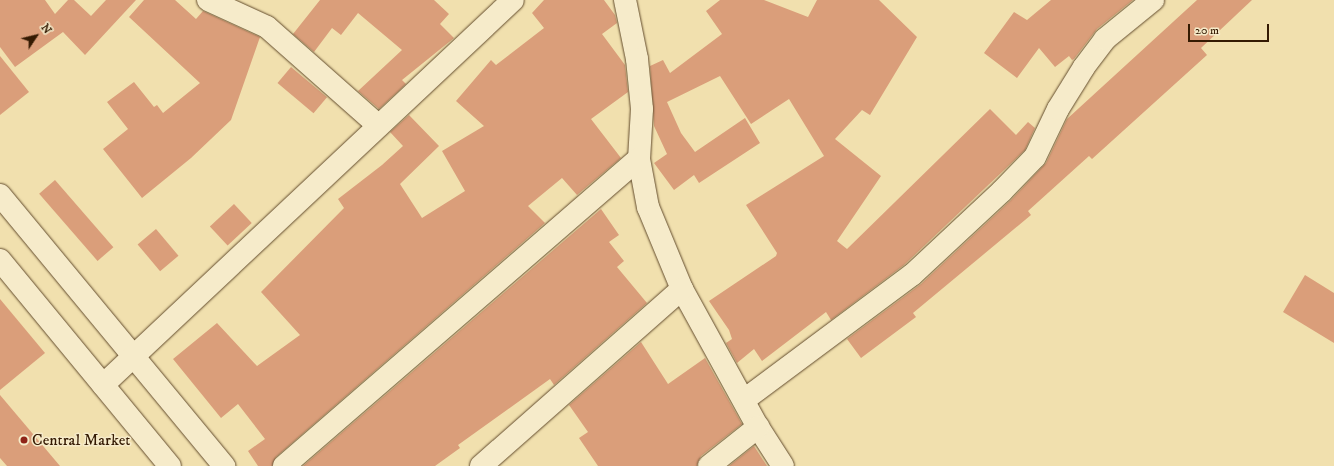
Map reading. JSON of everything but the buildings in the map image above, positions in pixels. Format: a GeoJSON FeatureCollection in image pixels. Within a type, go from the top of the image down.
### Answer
{"type":"FeatureCollection","features":[{"type":"Feature","properties":{"kind":"street"},"geometry":{"type":"LineString","coordinates":[[208,0],[267,27],[379,126]]}},
{"type":"Feature","properties":{"kind":"street"},"geometry":{"type":"LineString","coordinates":[[104,385],[513,0]]}},
{"type":"Feature","properties":{"kind":"street"},"geometry":{"type":"LineString","coordinates":[[626,0],[637,59],[642,109],[639,159],[648,207],[682,289],[758,427],[783,466]]}},
{"type":"Feature","properties":{"kind":"street"},"geometry":{"type":"LineString","coordinates":[[744,400],[912,275],[953,239],[1035,157],[1058,109],[1084,67],[1105,39],[1153,0]]}},
{"type":"Feature","properties":{"kind":"street"},"geometry":{"type":"LineString","coordinates":[[284,466],[639,159]]}},
{"type":"Feature","properties":{"kind":"street"},"geometry":{"type":"LineString","coordinates":[[0,195],[224,466]]}},
{"type":"Feature","properties":{"kind":"street"},"geometry":{"type":"LineString","coordinates":[[0,260],[170,466]]}},
{"type":"Feature","properties":{"kind":"street"},"geometry":{"type":"LineString","coordinates":[[481,466],[682,289]]}},
{"type":"Feature","properties":{"kind":"street"},"geometry":{"type":"LineString","coordinates":[[709,466],[758,427]]}},
{"type":"Feature","properties":{"kind":"place","name":"Central Market"},"geometry":{"type":"Point","coordinates":[24,440]}}]}
